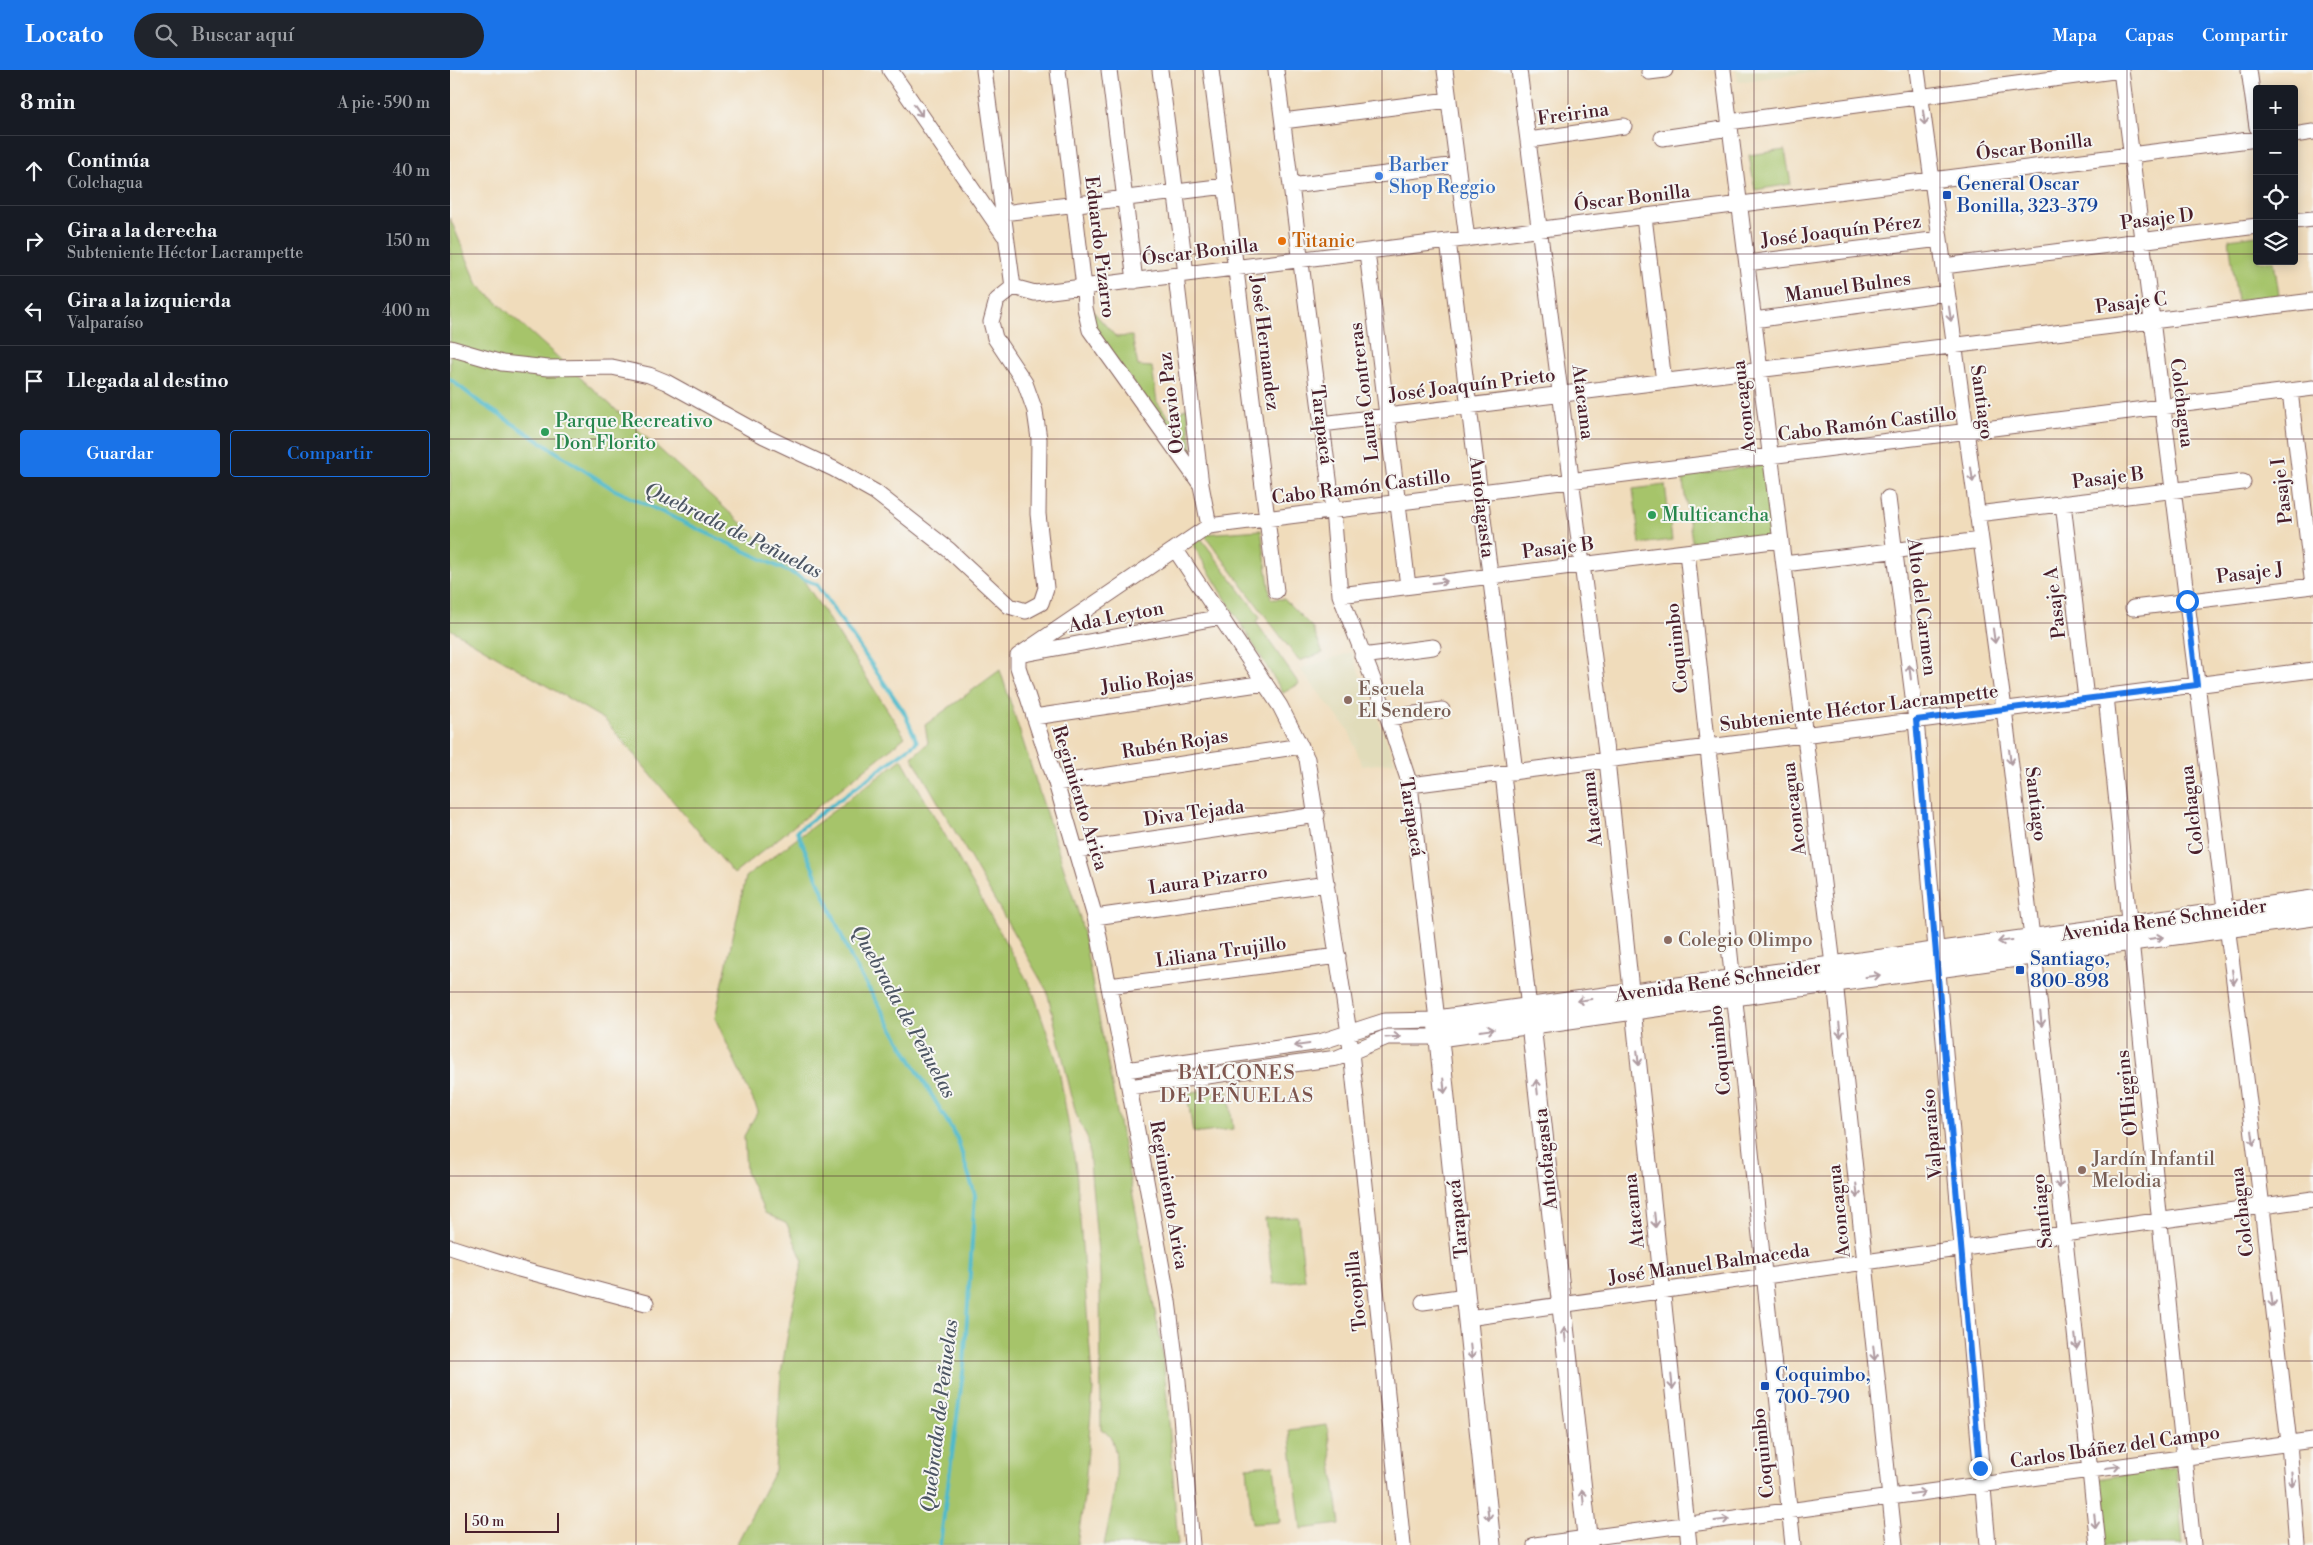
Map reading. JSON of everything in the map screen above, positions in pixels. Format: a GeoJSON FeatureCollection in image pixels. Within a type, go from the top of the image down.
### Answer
{"type":"FeatureCollection","features":[{"type":"Feature","properties":{"kind":"main road","name":"Avenida René Schneider"},"geometry":{"type":"LineString","coordinates":[[1438,1028],[2226,920],[2313,900]]}},
{"type":"Feature","properties":{"kind":"main road","name":"Avenida René Schneider"},"geometry":{"type":"LineString","coordinates":[[2226,920],[2313,916]]}},
{"type":"Feature","properties":{"kind":"main road","name":"Antofagasta"},"geometry":{"type":"LineString","coordinates":[[1530,1016],[1588,1542]]}},
{"type":"Feature","properties":{"kind":"main road","name":"Tarapacá"},"geometry":{"type":"LineString","coordinates":[[1438,1028],[1491,1545]]}},
{"type":"Feature","properties":{"kind":"street"},"geometry":{"type":"LineString","coordinates":[[890,70],[1006,238]]}},
{"type":"Feature","properties":{"kind":"street"},"geometry":{"type":"LineString","coordinates":[[450,348],[502,363],[548,368],[612,366],[640,372],[666,382],[764,436],[834,469],[875,492],[949,550],[1009,606],[1026,611],[1041,603],[1046,588],[1037,493],[1038,426],[1031,397],[1025,383],[995,338],[991,322],[997,300],[1013,287],[984,70]]}},
{"type":"Feature","properties":{"kind":"street","name":"Eduardo Pizarro"},"geometry":{"type":"LineString","coordinates":[[1058,70],[1085,308],[1090,330],[1201,485]]}},
{"type":"Feature","properties":{"kind":"street"},"geometry":{"type":"LineString","coordinates":[[1109,70],[1135,281]]}},
{"type":"Feature","properties":{"kind":"street","name":"Octavio Paz"},"geometry":{"type":"LineString","coordinates":[[1160,70],[1176,192],[1181,275],[1201,485],[1209,526]]}},
{"type":"Feature","properties":{"kind":"street","name":"José Hernandez"},"geometry":{"type":"LineString","coordinates":[[1211,70],[1276,591]]}},
{"type":"Feature","properties":{"kind":"street","name":"Tarapacá"},"geometry":{"type":"LineString","coordinates":[[1276,70],[1333,510],[1340,595],[1362,656],[1388,718],[1410,785],[1438,1028]]}},
{"type":"Feature","properties":{"kind":"street"},"geometry":{"type":"LineString","coordinates":[[1445,70],[1467,239]]}},
{"type":"Feature","properties":{"kind":"street","name":"Atacama"},"geometry":{"type":"LineString","coordinates":[[1519,70],[1608,760],[1689,1545]]}},
{"type":"Feature","properties":{"kind":"street"},"geometry":{"type":"LineString","coordinates":[[1648,72],[1665,70]]}},
{"type":"Feature","properties":{"kind":"street","name":"Aconcagua"},"geometry":{"type":"LineString","coordinates":[[1723,70],[1834,973],[1895,1545]]}},
{"type":"Feature","properties":{"kind":"street","name":"Santiago"},"geometry":{"type":"LineString","coordinates":[[1917,70],[2004,709],[2033,945],[2098,1545]]}},
{"type":"Feature","properties":{"kind":"street"},"geometry":{"type":"LineString","coordinates":[[1662,138],[1730,125],[1920,96],[2009,77],[2121,70]]}},
{"type":"Feature","properties":{"kind":"street","name":"Colchagua"},"geometry":{"type":"LineString","coordinates":[[2121,70],[2262,1206],[2289,1443],[2297,1545]]}},
{"type":"Feature","properties":{"kind":"street"},"geometry":{"type":"LineString","coordinates":[[2249,70],[2253,98]]}},
{"type":"Feature","properties":{"kind":"street"},"geometry":{"type":"LineString","coordinates":[[1283,121],[1449,100]]}},
{"type":"Feature","properties":{"kind":"street","name":"Freirina"},"geometry":{"type":"LineString","coordinates":[[1528,140],[1624,126]]}},
{"type":"Feature","properties":{"kind":"street"},"geometry":{"type":"LineString","coordinates":[[2298,134],[2313,132]]}},
{"type":"Feature","properties":{"kind":"street","name":"Óscar Bonilla"},"geometry":{"type":"LineString","coordinates":[[1013,287],[1035,293],[2253,140]]}},
{"type":"Feature","properties":{"kind":"street"},"geometry":{"type":"LineString","coordinates":[[1291,186],[1457,165]]}},
{"type":"Feature","properties":{"kind":"street"},"geometry":{"type":"LineString","coordinates":[[1003,213],[1226,186]]}},
{"type":"Feature","properties":{"kind":"street"},"geometry":{"type":"LineString","coordinates":[[1644,217],[1664,382]]}},
{"type":"Feature","properties":{"kind":"street"},"geometry":{"type":"LineString","coordinates":[[2298,221],[2313,219]]}},
{"type":"Feature","properties":{"kind":"street","name":"Pasaje D"},"geometry":{"type":"LineString","coordinates":[[1944,266],[2253,227]]}},
{"type":"Feature","properties":{"kind":"street","name":"José Joaquín Pérez"},"geometry":{"type":"LineString","coordinates":[[1747,263],[1940,239]]}},
{"type":"Feature","properties":{"kind":"street","name":"Antofagasta"},"geometry":{"type":"LineString","coordinates":[[1448,242],[1490,576],[1530,1016]]}},
{"type":"Feature","properties":{"kind":"street","name":"Laura Contreras"},"geometry":{"type":"LineString","coordinates":[[1367,252],[1408,586]]}},
{"type":"Feature","properties":{"kind":"street","name":"Manuel Bulnes"},"geometry":{"type":"LineString","coordinates":[[1754,320],[1947,293]]}},
{"type":"Feature","properties":{"kind":"street","name":"Pasaje C"},"geometry":{"type":"LineString","coordinates":[[1954,346],[2313,301]]}},
{"type":"Feature","properties":{"kind":"street","name":"José Joaquín Prieto"},"geometry":{"type":"LineString","coordinates":[[1322,424],[1954,346]]}},
{"type":"Feature","properties":{"kind":"street","name":"Cabo Ramón Castillo"},"geometry":{"type":"LineString","coordinates":[[1018,656],[1209,526],[2313,388]]}},
{"type":"Feature","properties":{"kind":"street","name":"Pasaje I"},"geometry":{"type":"LineString","coordinates":[[2290,391],[2313,586]]}},
{"type":"Feature","properties":{"kind":"street","name":"Pasaje B"},"geometry":{"type":"LineString","coordinates":[[1977,514],[2243,482]]}},
{"type":"Feature","properties":{"kind":"street","name":"Alto del Carmen"},"geometry":{"type":"LineString","coordinates":[[1888,498],[1916,720]]}},
{"type":"Feature","properties":{"kind":"street","name":"Pasaje A"},"geometry":{"type":"LineString","coordinates":[[2064,503],[2086,699]]}},
{"type":"Feature","properties":{"kind":"street","name":"Pasaje B"},"geometry":{"type":"LineString","coordinates":[[1340,595],[1781,540]]}},
{"type":"Feature","properties":{"kind":"street"},"geometry":{"type":"LineString","coordinates":[[1784,564],[1981,540]]}},
{"type":"Feature","properties":{"kind":"street","name":"Tocopilla"},"geometry":{"type":"LineString","coordinates":[[1175,549],[1280,706],[1307,759],[1349,1033],[1403,1545]]}},
{"type":"Feature","properties":{"kind":"street","name":"Coquimbo"},"geometry":{"type":"LineString","coordinates":[[1687,552],[1793,1545]]}},
{"type":"Feature","properties":{"kind":"street","name":"Pasaje J"},"geometry":{"type":"LineString","coordinates":[[2133,608],[2313,586]]}},
{"type":"Feature","properties":{"kind":"street","name":"Ada Leyton"},"geometry":{"type":"LineString","coordinates":[[1018,656],[1221,617]]}},
{"type":"Feature","properties":{"kind":"street"},"geometry":{"type":"LineString","coordinates":[[1362,656],[1434,647]]}},
{"type":"Feature","properties":{"kind":"street","name":"Regimiento Arica"},"geometry":{"type":"LineString","coordinates":[[1018,656],[1018,667],[1077,850],[1095,917],[1126,1070],[1169,1309],[1178,1381],[1192,1545]]}},
{"type":"Feature","properties":{"kind":"street"},"geometry":{"type":"LineString","coordinates":[[2313,670],[2313,676]]}},
{"type":"Feature","properties":{"kind":"street","name":"Subteniente Héctor Lacrampette"},"geometry":{"type":"LineString","coordinates":[[1410,785],[2313,670]]}},
{"type":"Feature","properties":{"kind":"street","name":"Julio Rojas"},"geometry":{"type":"LineString","coordinates":[[1034,717],[1265,684]]}},
{"type":"Feature","properties":{"kind":"street","name":"O'Higgins"},"geometry":{"type":"LineString","coordinates":[[2106,696],[2193,1545]]}},
{"type":"Feature","properties":{"kind":"street"},"geometry":{"type":"LineString","coordinates":[[1388,718],[1442,710]]}},
{"type":"Feature","properties":{"kind":"street","name":"Valparaíso"},"geometry":{"type":"LineString","coordinates":[[1916,720],[1988,1545]]}},
{"type":"Feature","properties":{"kind":"street","name":"Rubén Rojas"},"geometry":{"type":"LineString","coordinates":[[1056,783],[1301,746]]}},
{"type":"Feature","properties":{"kind":"street","name":"Diva Tejada"},"geometry":{"type":"LineString","coordinates":[[1077,850],[1317,815]]}},
{"type":"Feature","properties":{"kind":"street","name":"Laura Pizarro"},"geometry":{"type":"LineString","coordinates":[[1095,917],[1327,884]]}},
{"type":"Feature","properties":{"kind":"street","name":"Liliana Trujillo"},"geometry":{"type":"LineString","coordinates":[[1109,986],[1338,956]]}},
{"type":"Feature","properties":{"kind":"street","name":"Avenida René Schneider"},"geometry":{"type":"LineString","coordinates":[[1126,1070],[1320,1042],[1386,1021],[1438,1028]]}},
{"type":"Feature","properties":{"kind":"street","name":"Avenida René Schneider"},"geometry":{"type":"LineString","coordinates":[[1129,1087],[1337,1058],[1351,1054],[1387,1037],[1438,1028]]}},
{"type":"Feature","properties":{"kind":"street","name":"José Manuel Balmaceda"},"geometry":{"type":"LineString","coordinates":[[1468,1318],[2313,1199]]}},
{"type":"Feature","properties":{"kind":"street"},"geometry":{"type":"LineString","coordinates":[[450,1247],[519,1269],[646,1303]]}},
{"type":"Feature","properties":{"kind":"street"},"geometry":{"type":"LineString","coordinates":[[1423,1302],[1466,1296]]}},
{"type":"Feature","properties":{"kind":"street","name":"Carlos Ibáñez del Campo"},"geometry":{"type":"LineString","coordinates":[[1535,1545],[1588,1542],[1687,1525],[2313,1440]]}},
{"type":"Feature","properties":{"kind":"shaded area"},"geometry":{"type":"Polygon","coordinates":[[[1736,70],[1825,70],[1738,82],[1736,70]]]}},
{"type":"Feature","properties":{"kind":"shaded area","name":"Escuela El Sendero"},"geometry":{"type":"Polygon","coordinates":[[[1351,652],[1395,762],[1362,766],[1349,731],[1300,669],[1351,652]]]}},
{"type":"Feature","properties":{"kind":"green space"},"geometry":{"type":"Polygon","coordinates":[[[1785,150],[1791,184],[1755,190],[1749,155],[1785,150]]]}},
{"type":"Feature","properties":{"kind":"green space","name":"Parque Recreativo Don Florito"},"geometry":{"type":"Polygon","coordinates":[[[450,218],[478,285],[802,578],[905,737],[734,874],[605,720],[450,629],[450,218]]]}},
{"type":"Feature","properties":{"kind":"green space"},"geometry":{"type":"Polygon","coordinates":[[[2253,236],[2253,265],[2275,265],[2279,295],[2237,301],[2229,239],[2253,236]]]}},
{"type":"Feature","properties":{"kind":"green space"},"geometry":{"type":"Polygon","coordinates":[[[1090,308],[1116,337],[1132,336],[1138,366],[1152,367],[1157,402],[1170,419],[1187,407],[1194,466],[1093,328],[1090,308]]]}},
{"type":"Feature","properties":{"kind":"green space"},"geometry":{"type":"Polygon","coordinates":[[[1764,465],[1771,537],[1693,547],[1682,476],[1764,465]]]}},
{"type":"Feature","properties":{"kind":"green space","name":"Multicancha"},"geometry":{"type":"Polygon","coordinates":[[[1665,485],[1672,540],[1640,544],[1633,489],[1665,485]]]}},
{"type":"Feature","properties":{"kind":"green space"},"geometry":{"type":"Polygon","coordinates":[[[1261,530],[1271,599],[1284,599],[1312,627],[1323,653],[1299,661],[1204,534],[1261,530]]]}},
{"type":"Feature","properties":{"kind":"green space"},"geometry":{"type":"Polygon","coordinates":[[[1200,537],[1260,617],[1256,622],[1299,684],[1283,693],[1193,545],[1200,537]]]}},
{"type":"Feature","properties":{"kind":"green space"},"geometry":{"type":"Polygon","coordinates":[[[1000,670],[1080,918],[1162,1348],[1178,1545],[1104,1545],[1112,1506],[1116,1460],[1110,1437],[1101,1429],[1100,1276],[1088,1140],[1076,1114],[1047,991],[912,757],[928,743],[925,725],[1000,670]]]}},
{"type":"Feature","properties":{"kind":"green space","name":"Quebrada de Peñuelas"},"geometry":{"type":"Polygon","coordinates":[[[902,759],[1032,989],[1058,1064],[1076,1168],[1093,1389],[1084,1498],[1077,1545],[736,1545],[775,1470],[781,1373],[793,1304],[803,1261],[787,1224],[765,1213],[746,1172],[744,1136],[758,1111],[715,1018],[746,877],[902,759]]]}},
{"type":"Feature","properties":{"kind":"green space"},"geometry":{"type":"Polygon","coordinates":[[[1228,1086],[1233,1129],[1201,1133],[1193,1132],[1187,1093],[1228,1086]]]}},
{"type":"Feature","properties":{"kind":"green space"},"geometry":{"type":"Polygon","coordinates":[[[1298,1217],[1305,1280],[1273,1284],[1265,1219],[1298,1217]]]}},
{"type":"Feature","properties":{"kind":"green space"},"geometry":{"type":"Polygon","coordinates":[[[1327,1425],[1340,1524],[1301,1529],[1289,1430],[1327,1425]]]}},
{"type":"Feature","properties":{"kind":"green space"},"geometry":{"type":"Polygon","coordinates":[[[1274,1465],[1280,1522],[1252,1524],[1247,1467],[1274,1465]]]}},
{"type":"Feature","properties":{"kind":"green space"},"geometry":{"type":"Polygon","coordinates":[[[2176,1467],[2183,1545],[2102,1545],[2096,1479],[2176,1467]]]}},
{"type":"Feature","properties":{"kind":"waterway","name":"Quebrada de Peñuelas"},"geometry":{"type":"LineString","coordinates":[[450,379],[478,401],[613,489],[817,585],[904,712],[917,742],[797,831],[852,960],[957,1138],[975,1195],[964,1365],[940,1545]]}},
{"type":"Feature","properties":{"kind":"place","name":"Barber Shop Reggio"},"geometry":{"type":"Point","coordinates":[1379,176]}},
{"type":"Feature","properties":{"kind":"place","name":"General Oscar Bonilla, 323-379"},"geometry":{"type":"Point","coordinates":[1947,195]}},
{"type":"Feature","properties":{"kind":"place","name":"Titanic"},"geometry":{"type":"Point","coordinates":[1282,241]}},
{"type":"Feature","properties":{"kind":"place","name":"Parque Recreativo Don Florito"},"geometry":{"type":"Point","coordinates":[545,432]}},
{"type":"Feature","properties":{"kind":"place","name":"Multicancha"},"geometry":{"type":"Point","coordinates":[1652,515]}},
{"type":"Feature","properties":{"kind":"place","name":"Escuela El Sendero"},"geometry":{"type":"Point","coordinates":[1348,700]}},
{"type":"Feature","properties":{"kind":"place","name":"Colegio Olimpo"},"geometry":{"type":"Point","coordinates":[1668,940]}},
{"type":"Feature","properties":{"kind":"place","name":"Santiago, 800-898"},"geometry":{"type":"Point","coordinates":[2020,970]}},
{"type":"Feature","properties":{"kind":"place","name":"Jardín Infantil Melodia"},"geometry":{"type":"Point","coordinates":[2082,1170]}},
{"type":"Feature","properties":{"kind":"place","name":"Coquimbo, 700-790"},"geometry":{"type":"Point","coordinates":[1765,1386]}},
{"type":"Feature","properties":{"kind":"district","name":"BALCONES DE PEÑUELAS"},"geometry":{"type":"Point","coordinates":[1237,1084]}},
{"type":"Feature","properties":{"kind":"route"},"geometry":{"type":"LineString","coordinates":[[1980,1468],[1916,720],[2197,685],[2187,601]]}}]}
